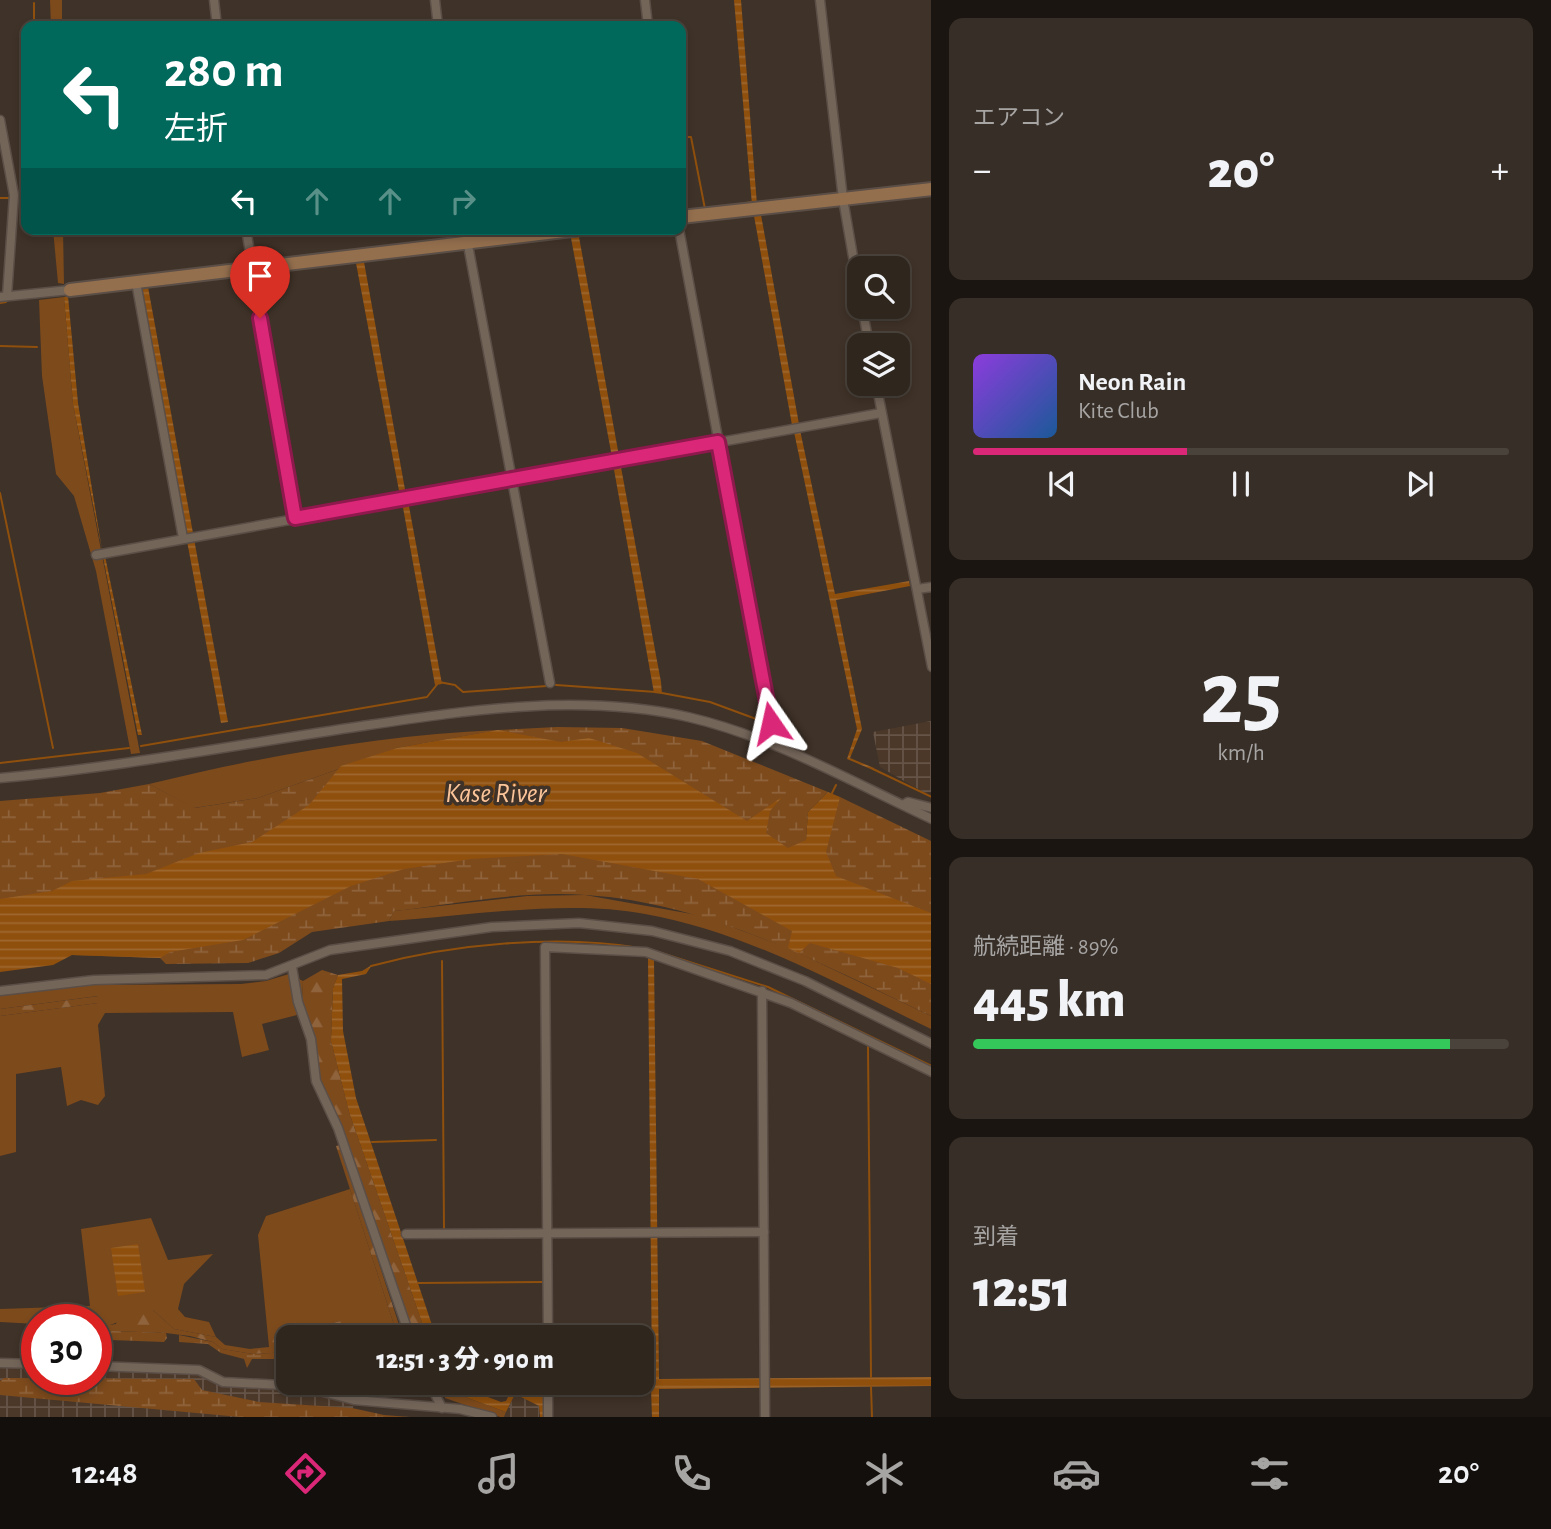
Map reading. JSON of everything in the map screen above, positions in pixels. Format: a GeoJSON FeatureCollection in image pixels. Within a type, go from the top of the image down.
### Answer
{"type":"FeatureCollection","features":[{"type":"Feature","properties":{"kind":"street"},"geometry":{"type":"LineString","coordinates":[[214,0],[216,21]]}},
{"type":"Feature","properties":{"kind":"street"},"geometry":{"type":"LineString","coordinates":[[435,0],[437,21]]}},
{"type":"Feature","properties":{"kind":"street"},"geometry":{"type":"LineString","coordinates":[[645,0],[647,21]]}},
{"type":"Feature","properties":{"kind":"street"},"geometry":{"type":"LineString","coordinates":[[820,0],[842,199],[853,256]]}},
{"type":"Feature","properties":{"kind":"street"},"geometry":{"type":"LineString","coordinates":[[0,120],[14,195],[3,297],[251,269],[466,236],[550,683]]}},
{"type":"Feature","properties":{"kind":"street"},"geometry":{"type":"LineString","coordinates":[[686,216],[931,189]]}},
{"type":"Feature","properties":{"kind":"street"},"geometry":{"type":"LineString","coordinates":[[247,235],[295,518]]}},
{"type":"Feature","properties":{"kind":"street"},"geometry":{"type":"LineString","coordinates":[[680,235],[771,723]]}},
{"type":"Feature","properties":{"kind":"street"},"geometry":{"type":"LineString","coordinates":[[136,282],[183,538]]}},
{"type":"Feature","properties":{"kind":"street"},"geometry":{"type":"LineString","coordinates":[[878,396],[931,662]]}},
{"type":"Feature","properties":{"kind":"street"},"geometry":{"type":"LineString","coordinates":[[96,555],[881,413]]}},
{"type":"Feature","properties":{"kind":"street"},"geometry":{"type":"LineString","coordinates":[[916,590],[931,587]]}},
{"type":"Feature","properties":{"kind":"street"},"geometry":{"type":"LineString","coordinates":[[0,778],[139,763],[421,717],[526,706],[588,704],[661,712],[719,726],[824,767],[931,819]]}},
{"type":"Feature","properties":{"kind":"street"},"geometry":{"type":"LineString","coordinates":[[903,806],[908,802],[931,808]]}},
{"type":"Feature","properties":{"kind":"street"},"geometry":{"type":"LineString","coordinates":[[0,991],[94,980],[236,978],[266,975],[330,950],[492,927],[579,923],[614,925],[696,941],[760,962],[931,1044]]}},
{"type":"Feature","properties":{"kind":"street"},"geometry":{"type":"LineString","coordinates":[[548,1325],[545,947],[646,952],[791,1003],[931,1072]]}},
{"type":"Feature","properties":{"kind":"street"},"geometry":{"type":"LineString","coordinates":[[292,967],[298,1002],[310,1039],[316,1081],[338,1128],[406,1325]]}},
{"type":"Feature","properties":{"kind":"street"},"geometry":{"type":"LineString","coordinates":[[762,992],[765,1417]]}},
{"type":"Feature","properties":{"kind":"street"},"geometry":{"type":"LineString","coordinates":[[407,1234],[764,1231]]}},
{"type":"Feature","properties":{"kind":"street"},"geometry":{"type":"LineString","coordinates":[[0,1363],[21,1364]]}},
{"type":"Feature","properties":{"kind":"street"},"geometry":{"type":"LineString","coordinates":[[112,1367],[198,1370],[223,1382],[300,1386],[354,1400],[460,1409],[492,1417]]}},
{"type":"Feature","properties":{"kind":"street"},"geometry":{"type":"LineString","coordinates":[[436,1395],[442,1408]]}},
{"type":"Feature","properties":{"kind":"street"},"geometry":{"type":"LineString","coordinates":[[548,1395],[548,1417]]}},
{"type":"Feature","properties":{"kind":"shaded area"},"geometry":{"type":"Polygon","coordinates":[[[931,721],[931,792],[925,793],[880,767],[873,732],[931,721]]]}},
{"type":"Feature","properties":{"kind":"shaded area"},"geometry":{"type":"Polygon","coordinates":[[[0,1366],[21,1367],[21,1395],[112,1395],[112,1370],[198,1373],[223,1385],[276,1388],[276,1395],[323,1395],[354,1403],[351,1417],[0,1417],[0,1366]]]}},
{"type":"Feature","properties":{"kind":"shaded area"},"geometry":{"type":"Polygon","coordinates":[[[515,1395],[539,1406],[539,1417],[504,1417],[515,1395]]]}},
{"type":"Feature","properties":{"kind":"green space"},"geometry":{"type":"Polygon","coordinates":[[[50,0],[62,0],[62,21],[51,21],[50,0]]]}},
{"type":"Feature","properties":{"kind":"green space"},"geometry":{"type":"Polygon","coordinates":[[[54,235],[63,235],[64,284],[58,283],[54,235]]]}},
{"type":"Feature","properties":{"kind":"green space"},"geometry":{"type":"Polygon","coordinates":[[[64,297],[73,404],[140,753],[131,754],[96,571],[74,496],[56,474],[42,376],[39,300],[64,297]]]}},
{"type":"Feature","properties":{"kind":"green space"},"geometry":{"type":"Polygon","coordinates":[[[622,728],[702,741],[828,792],[808,812],[806,840],[791,858],[747,830],[254,864],[0,910],[0,801],[100,793],[149,784],[195,808],[258,798],[397,748],[498,730],[622,728]]]}},
{"type":"Feature","properties":{"kind":"green space"},"geometry":{"type":"Polygon","coordinates":[[[498,730],[397,748],[258,798],[194,808],[149,784],[322,748],[498,730]]]}},
{"type":"Feature","properties":{"kind":"green space"},"geometry":{"type":"Polygon","coordinates":[[[514,791],[813,931],[931,973],[931,1016],[806,957],[721,923],[632,900],[586,895],[538,894],[490,898],[394,911],[389,921],[312,932],[279,953],[248,963],[166,964],[160,958],[72,955],[514,791]]]}},
{"type":"Feature","properties":{"kind":"green space"},"geometry":{"type":"Polygon","coordinates":[[[840,797],[931,841],[931,922],[824,878],[824,836],[840,797]]]}},
{"type":"Feature","properties":{"kind":"green space"},"geometry":{"type":"Polygon","coordinates":[[[585,895],[703,916],[788,948],[931,1016],[931,1029],[756,947],[683,922],[645,914],[551,908],[389,921],[394,911],[527,896],[585,895]]]}},
{"type":"Feature","properties":{"kind":"green space"},"geometry":{"type":"Polygon","coordinates":[[[322,970],[338,975],[333,988],[331,1041],[349,1112],[423,1325],[408,1325],[341,1123],[320,1080],[312,1035],[302,1002],[303,981],[322,970]]]}},
{"type":"Feature","properties":{"kind":"green space"},"geometry":{"type":"Polygon","coordinates":[[[289,974],[303,981],[302,1002],[312,1035],[313,1078],[307,1043],[297,1015],[262,1024],[269,1050],[242,1057],[233,1012],[105,1013],[98,1025],[105,1096],[98,1105],[81,1100],[67,1106],[61,1067],[16,1074],[16,1152],[0,1156],[0,1016],[98,1003],[98,996],[0,1009],[0,996],[89,985],[241,984],[266,981],[289,974]]]}},
{"type":"Feature","properties":{"kind":"green space"},"geometry":{"type":"Polygon","coordinates":[[[99,996],[98,1003],[0,1016],[0,1009],[99,996]]]}},
{"type":"Feature","properties":{"kind":"green space"},"geometry":{"type":"Polygon","coordinates":[[[340,1145],[399,1325],[394,1325],[336,1146],[340,1145]]]}},
{"type":"Feature","properties":{"kind":"green space"},"geometry":{"type":"Polygon","coordinates":[[[350,1189],[394,1325],[344,1325],[340,1321],[326,1325],[276,1325],[276,1339],[269,1347],[258,1235],[266,1216],[350,1189]]]}},
{"type":"Feature","properties":{"kind":"green space"},"geometry":{"type":"Polygon","coordinates":[[[151,1218],[168,1260],[213,1254],[184,1284],[178,1309],[185,1317],[209,1322],[216,1337],[174,1329],[153,1310],[112,1324],[112,1304],[90,1304],[81,1229],[151,1218]]]}},
{"type":"Feature","properties":{"kind":"green space"},"geometry":{"type":"Polygon","coordinates":[[[21,1308],[21,1323],[0,1322],[0,1309],[21,1308]]]}},
{"type":"Feature","properties":{"kind":"green space"},"geometry":{"type":"Polygon","coordinates":[[[153,1310],[174,1329],[216,1337],[225,1345],[250,1349],[269,1347],[273,1329],[276,1329],[276,1353],[253,1354],[222,1349],[213,1342],[190,1336],[112,1331],[112,1325],[116,1324],[120,1312],[153,1310]]]}},
{"type":"Feature","properties":{"kind":"green space"},"geometry":{"type":"Polygon","coordinates":[[[340,1321],[349,1325],[326,1325],[340,1321]]]}},
{"type":"Feature","properties":{"kind":"green space"},"geometry":{"type":"Polygon","coordinates":[[[112,1331],[166,1333],[167,1338],[164,1342],[112,1340],[112,1331]]]}},
{"type":"Feature","properties":{"kind":"green space"},"geometry":{"type":"Polygon","coordinates":[[[179,1335],[213,1342],[222,1349],[253,1354],[276,1353],[276,1359],[252,1359],[247,1368],[244,1359],[221,1353],[208,1344],[179,1342],[179,1335]]]}},
{"type":"Feature","properties":{"kind":"green space"},"geometry":{"type":"Polygon","coordinates":[[[4,1378],[21,1378],[21,1395],[112,1395],[112,1379],[194,1379],[202,1390],[259,1402],[352,1408],[410,1417],[240,1417],[0,1395],[0,1381],[4,1378]]]}},
{"type":"Feature","properties":{"kind":"green space"},"geometry":{"type":"Polygon","coordinates":[[[445,1395],[460,1395],[506,1412],[504,1417],[500,1417],[445,1398],[445,1395]]]}},
{"type":"Feature","properties":{"kind":"water"},"geometry":{"type":"Polygon","coordinates":[[[734,0],[741,0],[757,205],[752,205],[734,0]]]}},
{"type":"Feature","properties":{"kind":"water"},"geometry":{"type":"Polygon","coordinates":[[[761,215],[799,424],[792,425],[754,216],[761,215]]]}},
{"type":"Feature","properties":{"kind":"water"},"geometry":{"type":"Polygon","coordinates":[[[579,237],[619,456],[612,457],[571,238],[579,237]]]}},
{"type":"Feature","properties":{"kind":"water"},"geometry":{"type":"Polygon","coordinates":[[[364,262],[406,495],[400,496],[356,263],[364,262]]]}},
{"type":"Feature","properties":{"kind":"water"},"geometry":{"type":"Polygon","coordinates":[[[148,287],[193,533],[186,534],[141,288],[148,287]]]}},
{"type":"Feature","properties":{"kind":"water"},"geometry":{"type":"Polygon","coordinates":[[[68,296],[78,403],[102,550],[73,404],[64,297],[68,296]]]}},
{"type":"Feature","properties":{"kind":"water"},"geometry":{"type":"Polygon","coordinates":[[[800,430],[835,594],[909,581],[910,586],[836,600],[862,729],[850,758],[874,768],[873,770],[847,759],[857,729],[794,432],[800,430]]]}},
{"type":"Feature","properties":{"kind":"water"},"geometry":{"type":"Polygon","coordinates":[[[620,462],[662,694],[654,693],[613,464],[620,462]]]}},
{"type":"Feature","properties":{"kind":"water"},"geometry":{"type":"Polygon","coordinates":[[[408,501],[442,684],[435,685],[402,502],[408,501]]]}},
{"type":"Feature","properties":{"kind":"water"},"geometry":{"type":"Polygon","coordinates":[[[194,539],[228,722],[221,723],[187,541],[194,539]]]}},
{"type":"Feature","properties":{"kind":"water"},"geometry":{"type":"Polygon","coordinates":[[[105,556],[142,735],[138,735],[103,557],[105,556]]]}},
{"type":"Feature","properties":{"kind":"water","name":"Kase River"},"geometry":{"type":"Polygon","coordinates":[[[498,730],[561,742],[589,738],[637,753],[747,821],[782,797],[770,811],[766,833],[788,848],[806,840],[808,812],[828,792],[840,797],[826,852],[836,876],[931,913],[931,984],[898,968],[810,943],[799,953],[788,948],[792,931],[698,879],[562,854],[471,859],[404,869],[351,886],[243,940],[170,952],[160,958],[72,955],[53,965],[0,972],[0,899],[52,891],[72,881],[146,874],[199,853],[252,842],[309,805],[341,766],[397,748],[498,730]]]}},
{"type":"Feature","properties":{"kind":"water"},"geometry":{"type":"Polygon","coordinates":[[[648,958],[654,960],[659,1379],[931,1377],[931,1386],[659,1389],[659,1417],[652,1417],[654,1325],[651,1325],[648,958]]]}},
{"type":"Feature","properties":{"kind":"water"},"geometry":{"type":"Polygon","coordinates":[[[372,965],[366,974],[342,979],[343,1031],[356,1098],[432,1325],[423,1325],[349,1112],[331,1041],[333,988],[338,975],[362,971],[372,965]]]}},
{"type":"Feature","properties":{"kind":"water"},"geometry":{"type":"Polygon","coordinates":[[[138,1244],[145,1292],[118,1296],[111,1248],[138,1244]]]}},
{"type":"Feature","properties":{"kind":"water"},"geometry":{"type":"Polygon","coordinates":[[[460,1395],[483,1395],[501,1402],[506,1401],[509,1395],[514,1395],[506,1412],[460,1395]]]}},
{"type":"Feature","properties":{"kind":"water"},"geometry":{"type":"Polygon","coordinates":[[[517,1395],[550,1395],[544,1417],[540,1417],[539,1406],[517,1395]]]}},
{"type":"Feature","properties":{"kind":"waterway"},"geometry":{"type":"LineString","coordinates":[[34,3],[34,21]]}},
{"type":"Feature","properties":{"kind":"waterway"},"geometry":{"type":"LineString","coordinates":[[686,137],[691,137],[705,209]]}},
{"type":"Feature","properties":{"kind":"waterway"},"geometry":{"type":"LineString","coordinates":[[0,198],[9,198]]}},
{"type":"Feature","properties":{"kind":"waterway"},"geometry":{"type":"LineString","coordinates":[[17,198],[21,198]]}},
{"type":"Feature","properties":{"kind":"waterway"},"geometry":{"type":"LineString","coordinates":[[728,206],[752,202]]}},
{"type":"Feature","properties":{"kind":"waterway"},"geometry":{"type":"LineString","coordinates":[[0,303],[6,302]]}},
{"type":"Feature","properties":{"kind":"waterway"},"geometry":{"type":"LineString","coordinates":[[0,346],[37,347]]}},
{"type":"Feature","properties":{"kind":"waterway"},"geometry":{"type":"LineString","coordinates":[[0,493],[53,748]]}},
{"type":"Feature","properties":{"kind":"waterway"},"geometry":{"type":"LineString","coordinates":[[141,746],[427,697],[439,682],[455,685],[463,692],[547,686]]}},
{"type":"Feature","properties":{"kind":"waterway"},"geometry":{"type":"LineString","coordinates":[[556,685],[656,692]]}},
{"type":"Feature","properties":{"kind":"waterway"},"geometry":{"type":"LineString","coordinates":[[662,693],[710,702],[767,723]]}},
{"type":"Feature","properties":{"kind":"waterway"},"geometry":{"type":"LineString","coordinates":[[0,763],[129,748]]}},
{"type":"Feature","properties":{"kind":"waterway"},"geometry":{"type":"LineString","coordinates":[[873,769],[931,797]]}},
{"type":"Feature","properties":{"kind":"waterway"},"geometry":{"type":"LineString","coordinates":[[832,793],[836,785]]}},
{"type":"Feature","properties":{"kind":"waterway"},"geometry":{"type":"LineString","coordinates":[[371,966],[436,952],[505,944],[574,942],[640,948]]}},
{"type":"Feature","properties":{"kind":"waterway"},"geometry":{"type":"LineString","coordinates":[[649,949],[768,987],[931,1066]]}},
{"type":"Feature","properties":{"kind":"waterway"},"geometry":{"type":"LineString","coordinates":[[442,961],[444,1228]]}},
{"type":"Feature","properties":{"kind":"waterway"},"geometry":{"type":"LineString","coordinates":[[868,1046],[871,1377]]}},
{"type":"Feature","properties":{"kind":"waterway"},"geometry":{"type":"LineString","coordinates":[[372,1142],[436,1140]]}},
{"type":"Feature","properties":{"kind":"waterway"},"geometry":{"type":"LineString","coordinates":[[418,1283],[543,1282]]}},
{"type":"Feature","properties":{"kind":"waterway"},"geometry":{"type":"LineString","coordinates":[[871,1387],[872,1417]]}},
{"type":"Feature","properties":{"kind":"route"},"geometry":{"type":"LineString","coordinates":[[260,318],[295,518],[718,442],[771,723]]}}]}
